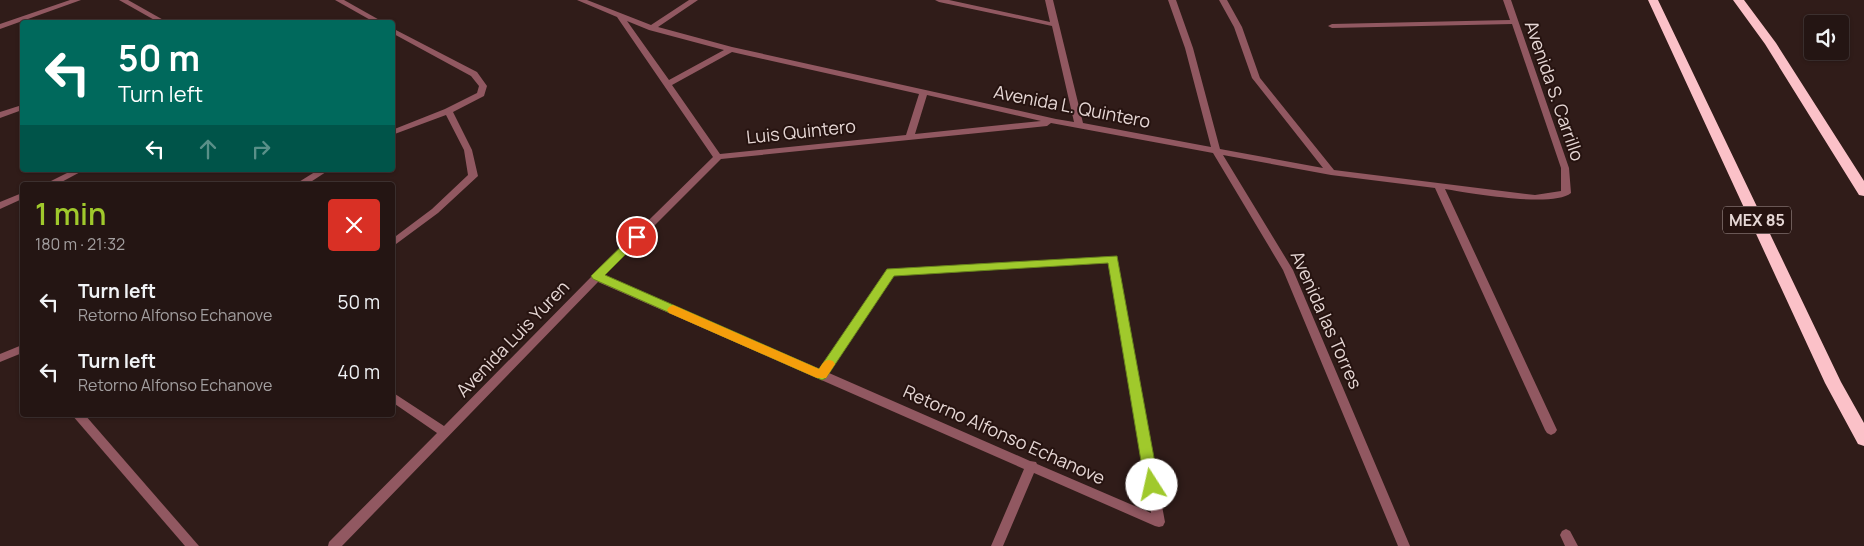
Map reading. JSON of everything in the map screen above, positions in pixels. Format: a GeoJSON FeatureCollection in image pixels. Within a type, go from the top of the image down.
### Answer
{"type":"FeatureCollection","features":[{"type":"Feature","properties":{"kind":"highway","name":"MEX 85"},"geometry":{"type":"LineString","coordinates":[[1654,0],[1833,383],[1864,439]]}},
{"type":"Feature","properties":{"kind":"highway"},"geometry":{"type":"LineString","coordinates":[[1738,0],[1770,43],[1864,192]]}},
{"type":"Feature","properties":{"kind":"street"},"geometry":{"type":"LineString","coordinates":[[0,27],[77,0]]}},
{"type":"Feature","properties":{"kind":"street"},"geometry":{"type":"LineString","coordinates":[[123,0],[159,20]]}},
{"type":"Feature","properties":{"kind":"street"},"geometry":{"type":"LineString","coordinates":[[339,0],[374,20]]}},
{"type":"Feature","properties":{"kind":"street","name":"Avenida L. Quintero"},"geometry":{"type":"LineString","coordinates":[[580,0],[652,28],[731,49],[924,94],[1056,122],[1331,172],[1438,187],[1535,198],[1566,193]]}},
{"type":"Feature","properties":{"kind":"street"},"geometry":{"type":"LineString","coordinates":[[652,28],[694,0]]}},
{"type":"Feature","properties":{"kind":"street"},"geometry":{"type":"LineString","coordinates":[[939,0],[1056,25]]}},
{"type":"Feature","properties":{"kind":"street"},"geometry":{"type":"LineString","coordinates":[[1048,0],[1056,25],[1079,125]]}},
{"type":"Feature","properties":{"kind":"street","name":"Avenida las Torres"},"geometry":{"type":"LineString","coordinates":[[1172,0],[1189,48],[1216,150],[1288,270],[1404,546]]}},
{"type":"Feature","properties":{"kind":"street"},"geometry":{"type":"LineString","coordinates":[[1224,0],[1238,26],[1256,78],[1331,172]]}},
{"type":"Feature","properties":{"kind":"street","name":"Avenida S. Carrillo"},"geometry":{"type":"LineString","coordinates":[[1507,0],[1565,168],[1566,193]]}},
{"type":"Feature","properties":{"kind":"street"},"geometry":{"type":"LineString","coordinates":[[620,17],[718,157]]}},
{"type":"Feature","properties":{"kind":"street"},"geometry":{"type":"LineString","coordinates":[[1332,26],[1514,22]]}},
{"type":"Feature","properties":{"kind":"street"},"geometry":{"type":"LineString","coordinates":[[395,32],[474,74],[483,86],[481,94],[448,111],[395,132]]}},
{"type":"Feature","properties":{"kind":"street"},"geometry":{"type":"LineString","coordinates":[[668,84],[731,49]]}},
{"type":"Feature","properties":{"kind":"street"},"geometry":{"type":"LineString","coordinates":[[910,137],[924,94]]}},
{"type":"Feature","properties":{"kind":"street"},"geometry":{"type":"LineString","coordinates":[[0,114],[20,108]]}},
{"type":"Feature","properties":{"kind":"street"},"geometry":{"type":"LineString","coordinates":[[395,242],[435,211],[473,176],[468,150],[448,111]]}},
{"type":"Feature","properties":{"kind":"street","name":"Luis Quintero"},"geometry":{"type":"LineString","coordinates":[[718,157],[1056,122]]}},
{"type":"Feature","properties":{"kind":"street","name":"Avenida Luis Yuren"},"geometry":{"type":"LineString","coordinates":[[339,545],[597,276],[718,157]]}},
{"type":"Feature","properties":{"kind":"street"},"geometry":{"type":"LineString","coordinates":[[54,182],[76,172]]}},
{"type":"Feature","properties":{"kind":"street"},"geometry":{"type":"LineString","coordinates":[[304,182],[322,172]]}},
{"type":"Feature","properties":{"kind":"street"},"geometry":{"type":"LineString","coordinates":[[1438,187],[1551,430]]}},
{"type":"Feature","properties":{"kind":"street"},"geometry":{"type":"LineString","coordinates":[[0,206],[20,197]]}},
{"type":"Feature","properties":{"kind":"street","name":"Retorno Alfonso Echanove"},"geometry":{"type":"LineString","coordinates":[[597,276],[822,375],[1159,522],[1113,259],[891,272],[822,375]]}},
{"type":"Feature","properties":{"kind":"street"},"geometry":{"type":"LineString","coordinates":[[0,358],[20,350]]}},
{"type":"Feature","properties":{"kind":"street"},"geometry":{"type":"LineString","coordinates":[[395,398],[446,434]]}},
{"type":"Feature","properties":{"kind":"street"},"geometry":{"type":"LineString","coordinates":[[80,417],[193,546]]}},
{"type":"Feature","properties":{"kind":"street"},"geometry":{"type":"LineString","coordinates":[[996,546],[1032,466]]}},
{"type":"Feature","properties":{"kind":"slow traffic"},"geometry":{"type":"LineString","coordinates":[[673,310],[822,375],[829,364]]}},
{"type":"Feature","properties":{"kind":"route"},"geometry":{"type":"LineString","coordinates":[[637,237],[597,276],[822,375],[891,272],[1113,259],[1152,485]]}}]}
